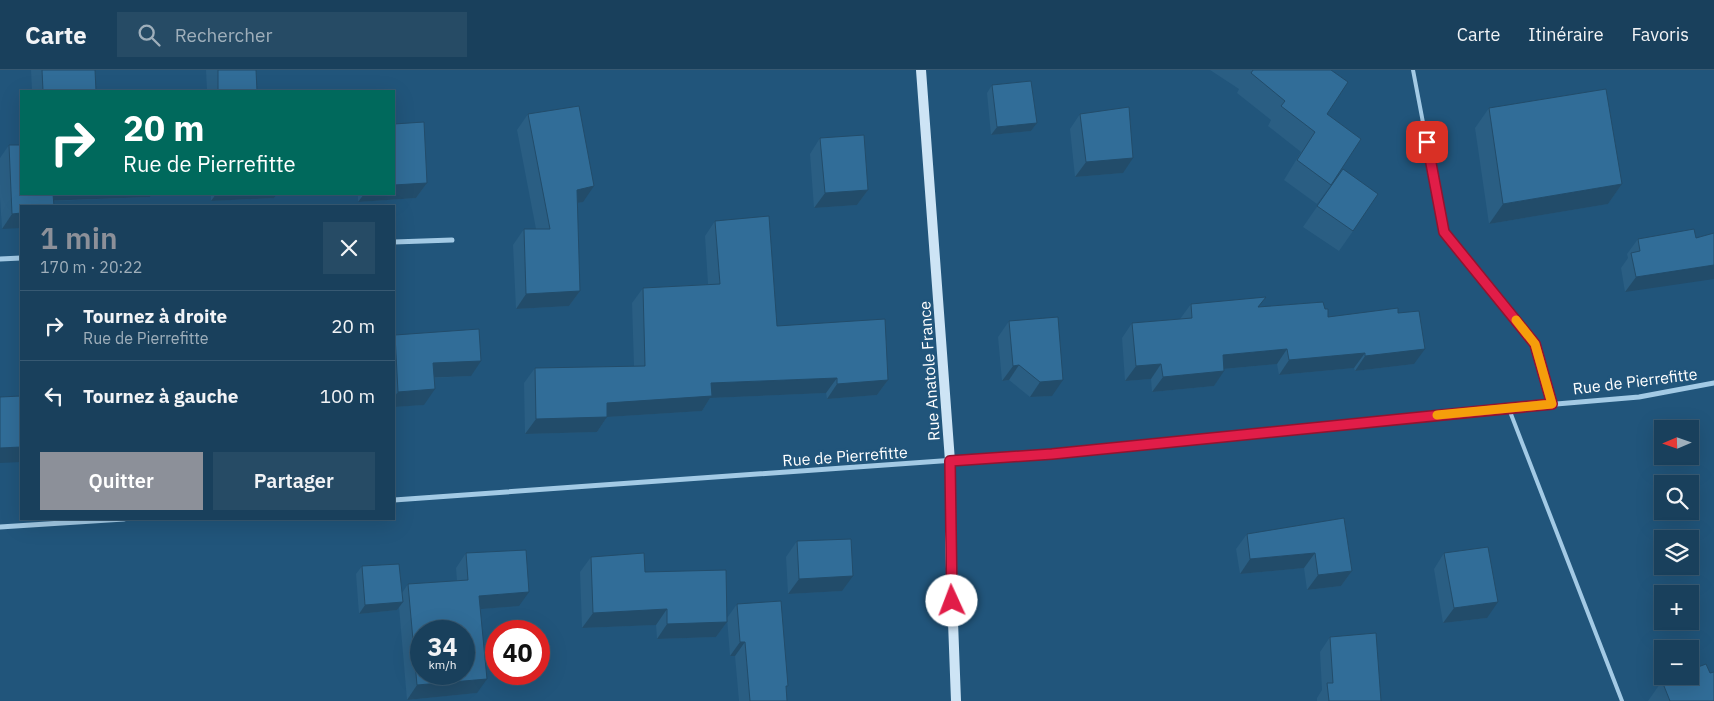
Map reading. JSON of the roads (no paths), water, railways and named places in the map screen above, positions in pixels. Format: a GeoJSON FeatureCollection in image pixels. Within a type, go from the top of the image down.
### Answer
{"type":"FeatureCollection","features":[{"type":"Feature","properties":{"kind":"street","name":"Rue Anatole France"},"geometry":{"type":"LineString","coordinates":[[921,70],[950,461],[950,542],[956,701]]}},
{"type":"Feature","properties":{"kind":"street"},"geometry":{"type":"LineString","coordinates":[[395,242],[452,240]]}},
{"type":"Feature","properties":{"kind":"street"},"geometry":{"type":"LineString","coordinates":[[0,259],[20,258]]}},
{"type":"Feature","properties":{"kind":"street","name":"Rue de Pierrefitte"},"geometry":{"type":"LineString","coordinates":[[395,500],[1052,454],[1639,396],[1714,383]]}},
{"type":"Feature","properties":{"kind":"street"},"geometry":{"type":"LineString","coordinates":[[0,527],[108,520]]}},
{"type":"Feature","properties":{"kind":"lane"},"geometry":{"type":"LineString","coordinates":[[1413,70],[1444,232],[1535,344],[1552,404]]}},
{"type":"Feature","properties":{"kind":"lane"},"geometry":{"type":"LineString","coordinates":[[1509,409],[1622,701]]}}]}
